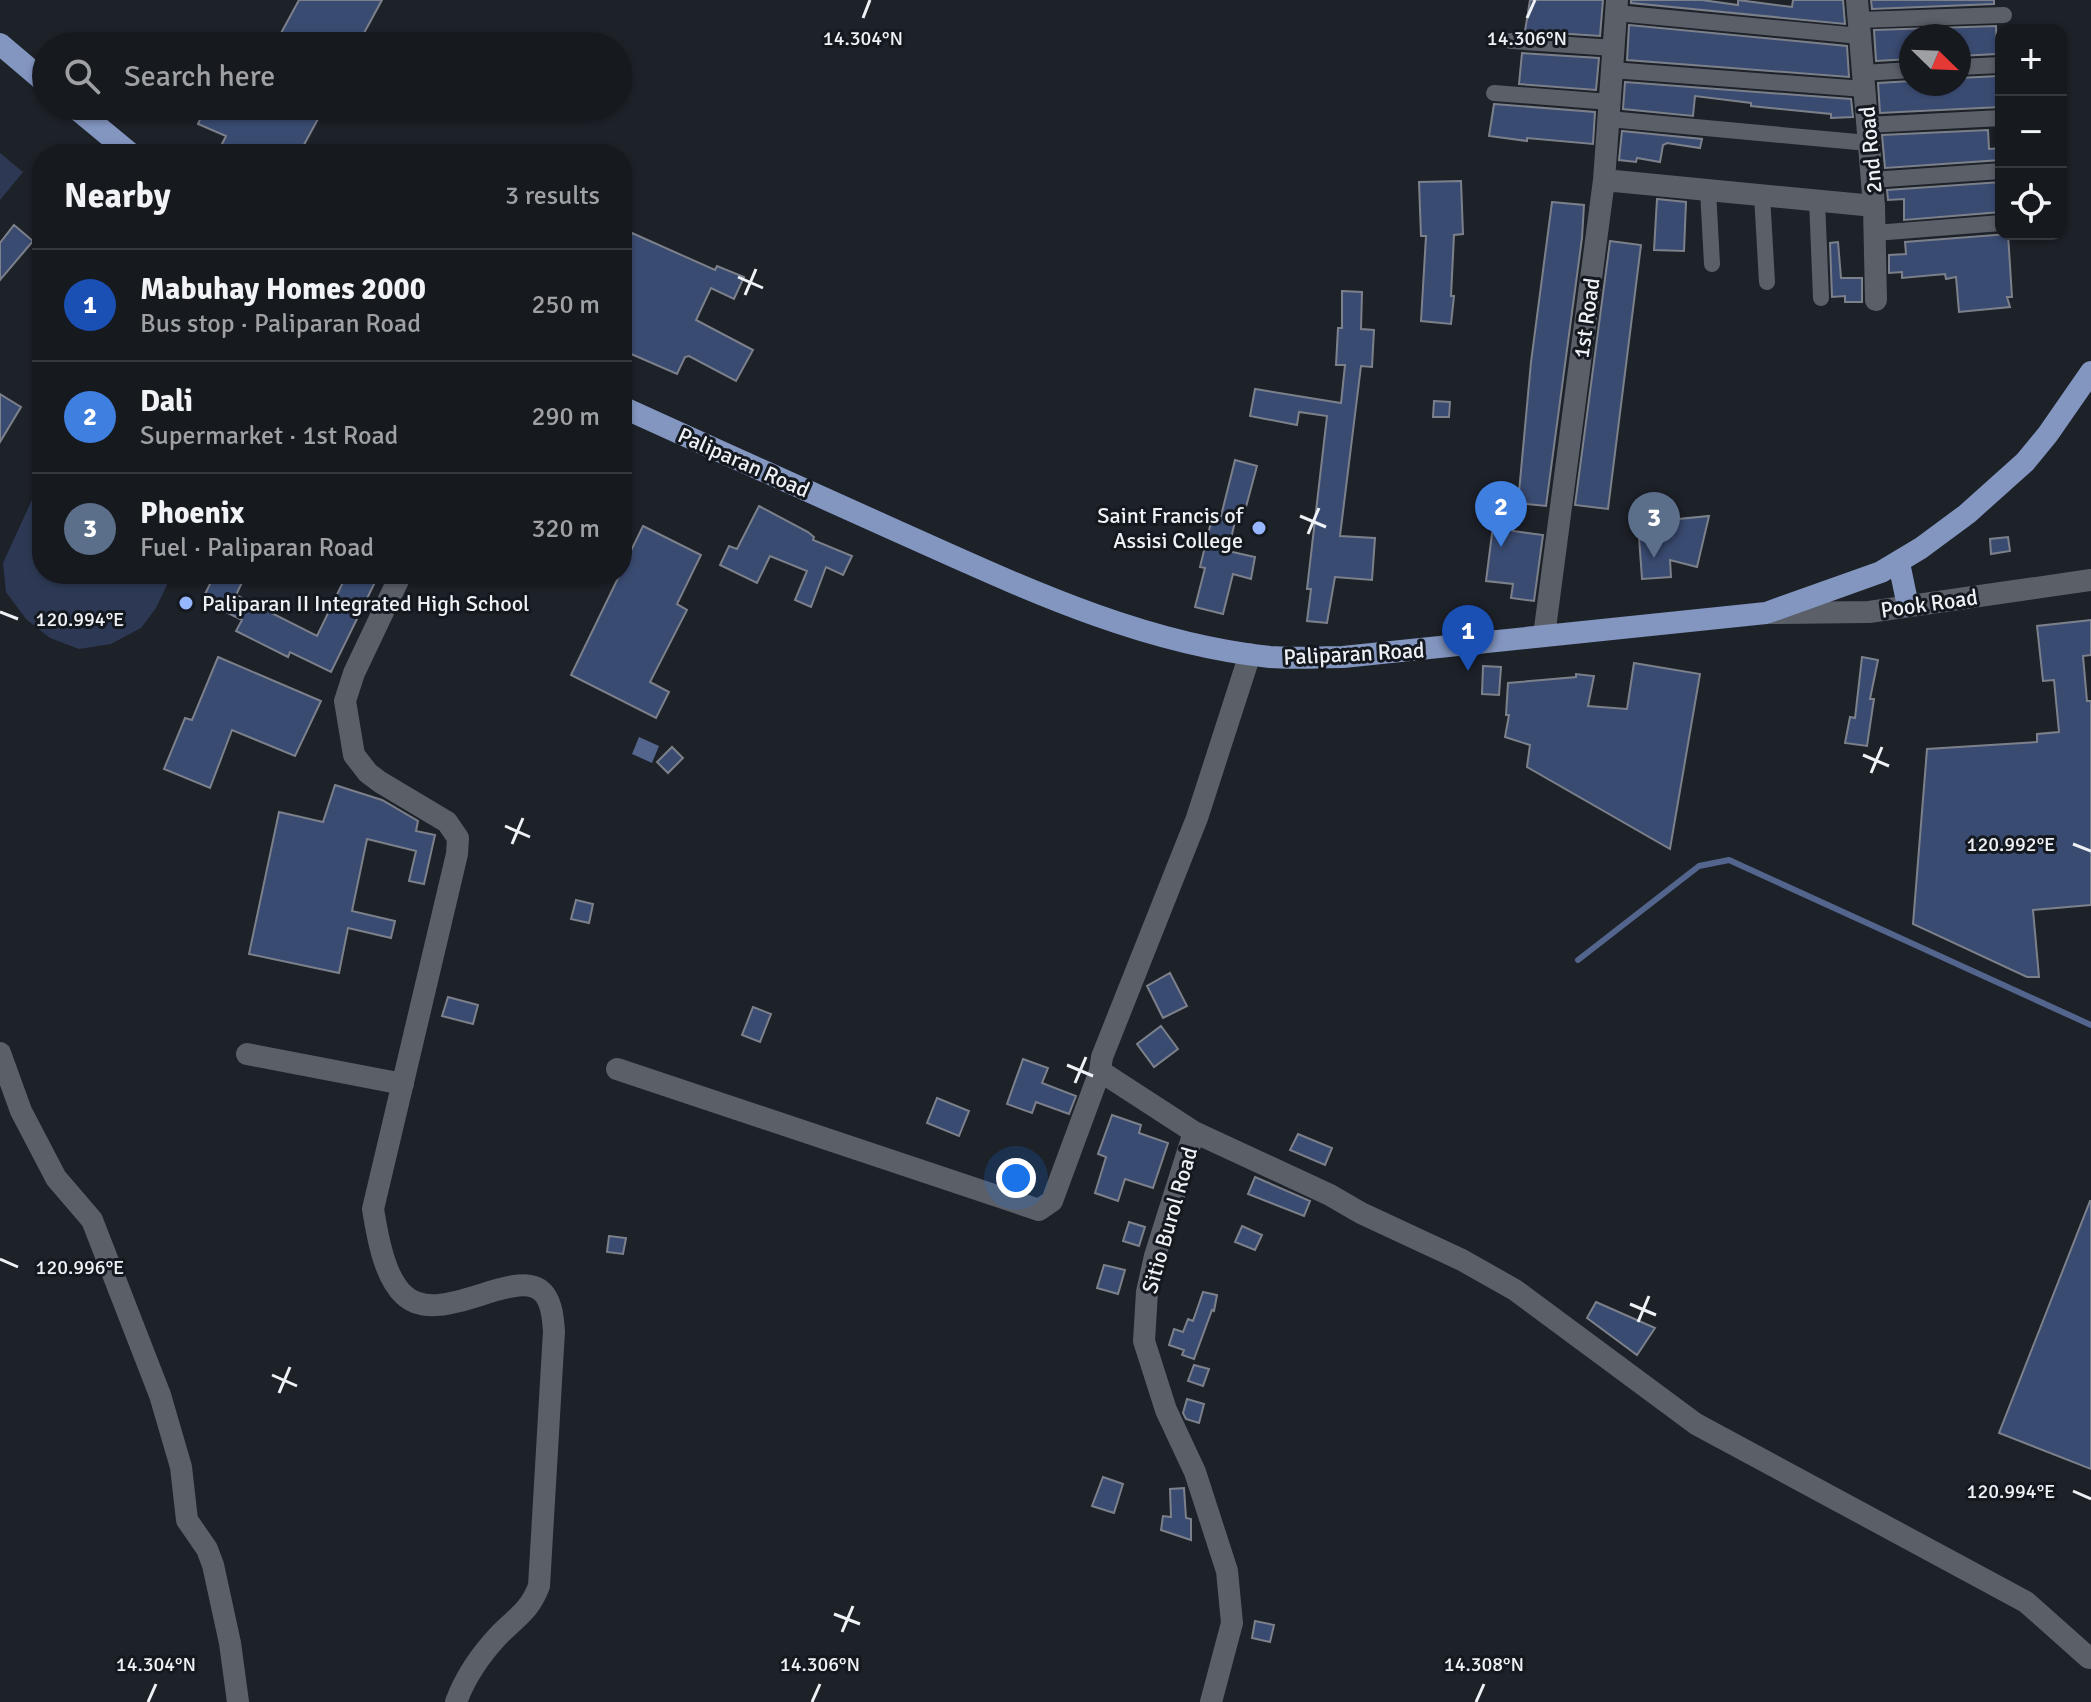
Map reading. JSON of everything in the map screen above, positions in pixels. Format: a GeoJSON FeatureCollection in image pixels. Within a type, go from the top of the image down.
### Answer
{"type":"FeatureCollection","features":[{"type":"Feature","properties":{"kind":"main road"},"geometry":{"type":"LineString","coordinates":[[0,44],[32,71]]}},
{"type":"Feature","properties":{"kind":"main road"},"geometry":{"type":"LineString","coordinates":[[90,120],[119,144]]}},
{"type":"Feature","properties":{"kind":"main road","name":"Paliparan Road"},"geometry":{"type":"LineString","coordinates":[[632,411],[1032,591],[1111,621],[1192,644],[1250,654],[1282,658],[1357,657],[1766,613],[1881,572],[1899,563],[1967,514],[2025,462],[2091,372]]}},
{"type":"Feature","properties":{"kind":"main road"},"geometry":{"type":"LineString","coordinates":[[1899,563],[1908,606]]}},
{"type":"Feature","properties":{"kind":"street"},"geometry":{"type":"LineString","coordinates":[[1617,6],[1859,19],[2004,15]]}},
{"type":"Feature","properties":{"kind":"street","name":"1st Road"},"geometry":{"type":"LineString","coordinates":[[1544,636],[1604,180],[1617,6]]}},
{"type":"Feature","properties":{"kind":"street","name":"2nd Road"},"geometry":{"type":"LineString","coordinates":[[1859,19],[1874,206],[1876,300]]}},
{"type":"Feature","properties":{"kind":"street"},"geometry":{"type":"LineString","coordinates":[[1511,41],[1613,59],[1864,81],[1899,73]]}},
{"type":"Feature","properties":{"kind":"street"},"geometry":{"type":"LineString","coordinates":[[1971,66],[1995,65]]}},
{"type":"Feature","properties":{"kind":"street"},"geometry":{"type":"LineString","coordinates":[[1494,93],[1609,110],[1868,134],[1995,119]]}},
{"type":"Feature","properties":{"kind":"street"},"geometry":{"type":"LineString","coordinates":[[1871,180],[1995,171]]}},
{"type":"Feature","properties":{"kind":"street"},"geometry":{"type":"LineString","coordinates":[[1604,180],[1874,206]]}},
{"type":"Feature","properties":{"kind":"street"},"geometry":{"type":"LineString","coordinates":[[1708,190],[1712,264]]}},
{"type":"Feature","properties":{"kind":"street"},"geometry":{"type":"LineString","coordinates":[[1762,195],[1767,282]]}},
{"type":"Feature","properties":{"kind":"street"},"geometry":{"type":"LineString","coordinates":[[1817,200],[1821,298]]}},
{"type":"Feature","properties":{"kind":"street"},"geometry":{"type":"LineString","coordinates":[[1875,233],[1995,223]]}},
{"type":"Feature","properties":{"kind":"street","name":"Pook Road"},"geometry":{"type":"LineString","coordinates":[[1766,613],[1869,612],[2091,580]]}},
{"type":"Feature","properties":{"kind":"street"},"geometry":{"type":"LineString","coordinates":[[396,584],[354,673],[345,701],[354,755],[368,773],[447,822],[458,838],[457,854],[373,1209],[379,1246],[399,1290],[407,1299],[424,1305],[458,1303],[521,1284],[536,1288],[545,1295],[552,1312],[554,1331],[539,1586],[532,1603],[499,1635],[467,1674],[456,1702]]}},
{"type":"Feature","properties":{"kind":"street"},"geometry":{"type":"LineString","coordinates":[[617,1069],[1039,1210],[1052,1201],[1100,1071],[1099,1064],[1197,818],[1250,654]]}},
{"type":"Feature","properties":{"kind":"street"},"geometry":{"type":"LineString","coordinates":[[0,1053],[21,1111],[56,1178],[92,1220],[160,1395],[181,1467],[187,1520],[207,1549],[213,1565],[230,1643],[238,1702]]}},
{"type":"Feature","properties":{"kind":"street"},"geometry":{"type":"LineString","coordinates":[[247,1054],[403,1084]]}},
{"type":"Feature","properties":{"kind":"street","name":"Sitio Burol Road"},"geometry":{"type":"LineString","coordinates":[[1100,1071],[1194,1132],[1155,1256],[1147,1292],[1144,1341],[1166,1410],[1195,1472],[1227,1571],[1232,1623],[1211,1702]]}},
{"type":"Feature","properties":{"kind":"street"},"geometry":{"type":"LineString","coordinates":[[1194,1132],[1330,1195],[1361,1213],[1462,1260],[1515,1290],[1696,1424],[2026,1602],[2089,1658],[2091,1656]]}},
{"type":"Feature","properties":{"kind":"shaded area"},"geometry":{"type":"Polygon","coordinates":[[[0,153],[23,172],[0,200],[0,153]]]}},
{"type":"Feature","properties":{"kind":"shaded area"},"geometry":{"type":"Polygon","coordinates":[[[32,500],[32,584],[167,584],[156,608],[141,628],[111,644],[79,649],[50,638],[26,619],[6,592],[3,563],[32,500]]]}},
{"type":"Feature","properties":{"kind":"shaded area"},"geometry":{"type":"Polygon","coordinates":[[[639,737],[659,746],[652,763],[632,754],[639,737]]]}},
{"type":"Feature","properties":{"kind":"building"},"geometry":{"type":"Polygon","coordinates":[[[299,0],[382,0],[365,32],[282,32],[299,0]]]}},
{"type":"Feature","properties":{"kind":"building"},"geometry":{"type":"Polygon","coordinates":[[[1530,0],[1603,0],[1600,36],[1525,31],[1530,0]]]}},
{"type":"Feature","properties":{"kind":"building"},"geometry":{"type":"Polygon","coordinates":[[[1631,0],[1702,0],[1738,5],[1738,0],[1792,7],[1793,0],[1843,0],[1845,24],[1631,3],[1631,0]]]}},
{"type":"Feature","properties":{"kind":"building"},"geometry":{"type":"Polygon","coordinates":[[[1871,0],[1994,0],[1994,4],[1872,9],[1871,0]]]}},
{"type":"Feature","properties":{"kind":"building"},"geometry":{"type":"Polygon","coordinates":[[[1629,25],[1847,46],[1849,77],[1627,60],[1629,25]]]}},
{"type":"Feature","properties":{"kind":"building"},"geometry":{"type":"Polygon","coordinates":[[[1995,26],[1995,54],[1971,55],[1971,27],[1995,26]]]}},
{"type":"Feature","properties":{"kind":"building"},"geometry":{"type":"Polygon","coordinates":[[[1899,29],[1899,60],[1876,61],[1874,30],[1899,29]]]}},
{"type":"Feature","properties":{"kind":"building"},"geometry":{"type":"Polygon","coordinates":[[[1522,53],[1599,58],[1596,90],[1519,84],[1522,53]]]}},
{"type":"Feature","properties":{"kind":"building"},"geometry":{"type":"Polygon","coordinates":[[[1995,76],[1995,107],[1880,113],[1878,83],[1899,82],[1899,96],[1971,96],[1971,77],[1995,76]]]}},
{"type":"Feature","properties":{"kind":"building"},"geometry":{"type":"Polygon","coordinates":[[[1625,82],[1851,99],[1853,117],[1831,118],[1831,114],[1751,106],[1751,103],[1695,96],[1693,116],[1623,109],[1625,82]]]}},
{"type":"Feature","properties":{"kind":"building"},"geometry":{"type":"Polygon","coordinates":[[[1494,104],[1595,112],[1593,144],[1489,136],[1494,104]]]}},
{"type":"Feature","properties":{"kind":"building"},"geometry":{"type":"Polygon","coordinates":[[[200,120],[317,120],[304,144],[222,144],[226,136],[198,124],[200,120]]]}},
{"type":"Feature","properties":{"kind":"building"},"geometry":{"type":"Polygon","coordinates":[[[1988,130],[1989,149],[1995,148],[1995,160],[1885,168],[1882,135],[1988,130]]]}},
{"type":"Feature","properties":{"kind":"building"},"geometry":{"type":"Polygon","coordinates":[[[1622,131],[1702,139],[1700,148],[1663,145],[1660,162],[1637,158],[1636,162],[1619,160],[1622,131]]]}},
{"type":"Feature","properties":{"kind":"building"},"geometry":{"type":"Polygon","coordinates":[[[1461,181],[1463,234],[1454,235],[1451,324],[1421,321],[1426,236],[1421,236],[1419,182],[1461,181]]]}},
{"type":"Feature","properties":{"kind":"building"},"geometry":{"type":"Polygon","coordinates":[[[1995,182],[1995,212],[1904,220],[1904,199],[1888,200],[1887,190],[1995,182]]]}},
{"type":"Feature","properties":{"kind":"building"},"geometry":{"type":"Polygon","coordinates":[[[1657,199],[1686,202],[1684,251],[1654,250],[1657,199]]]}},
{"type":"Feature","properties":{"kind":"building"},"geometry":{"type":"Polygon","coordinates":[[[1552,202],[1584,205],[1546,506],[1518,503],[1531,362],[1552,202]]]}},
{"type":"Feature","properties":{"kind":"building"},"geometry":{"type":"Polygon","coordinates":[[[14,225],[32,240],[0,280],[0,243],[14,225]]]}},
{"type":"Feature","properties":{"kind":"building"},"geometry":{"type":"Polygon","coordinates":[[[632,233],[715,270],[717,266],[744,277],[734,299],[711,288],[696,320],[753,350],[736,381],[689,356],[685,357],[677,374],[632,354],[632,233]]]}},
{"type":"Feature","properties":{"kind":"building"},"geometry":{"type":"Polygon","coordinates":[[[1995,235],[1995,240],[2008,240],[2012,297],[2007,297],[2010,307],[1959,312],[1956,277],[1946,279],[1945,274],[1902,278],[1902,272],[1889,273],[1889,255],[1906,254],[1905,242],[1995,235]]]}},
{"type":"Feature","properties":{"kind":"building"},"geometry":{"type":"Polygon","coordinates":[[[1610,241],[1641,245],[1608,509],[1575,505],[1610,241]]]}},
{"type":"Feature","properties":{"kind":"building"},"geometry":{"type":"Polygon","coordinates":[[[1838,242],[1841,278],[1862,278],[1862,302],[1845,302],[1845,296],[1832,297],[1830,243],[1838,242]]]}},
{"type":"Feature","properties":{"kind":"building"},"geometry":{"type":"Polygon","coordinates":[[[1342,291],[1362,292],[1361,329],[1374,330],[1372,367],[1361,366],[1340,536],[1375,538],[1372,580],[1335,577],[1327,623],[1307,621],[1311,589],[1307,589],[1327,416],[1299,412],[1297,425],[1250,416],[1255,389],[1341,403],[1345,365],[1336,365],[1338,328],[1342,328],[1342,291]]]}},
{"type":"Feature","properties":{"kind":"building"},"geometry":{"type":"Polygon","coordinates":[[[0,394],[21,407],[0,442],[0,394]]]}},
{"type":"Feature","properties":{"kind":"building"},"geometry":{"type":"Polygon","coordinates":[[[1434,401],[1450,402],[1449,417],[1433,417],[1434,401]]]}},
{"type":"Feature","properties":{"kind":"building"},"geometry":{"type":"Polygon","coordinates":[[[1235,460],[1257,466],[1246,507],[1239,505],[1228,551],[1255,557],[1251,579],[1233,574],[1223,614],[1195,607],[1205,568],[1200,567],[1213,514],[1221,516],[1235,460]]]}},
{"type":"Feature","properties":{"kind":"building"},"geometry":{"type":"Polygon","coordinates":[[[759,506],[808,532],[814,537],[813,540],[852,556],[843,575],[826,567],[811,607],[795,600],[807,571],[770,556],[757,583],[720,565],[729,546],[737,549],[759,506]]]}},
{"type":"Feature","properties":{"kind":"building"},"geometry":{"type":"Polygon","coordinates":[[[1495,510],[1515,513],[1513,531],[1543,535],[1534,601],[1511,598],[1513,584],[1486,581],[1495,510]]]}},
{"type":"Feature","properties":{"kind":"building"},"geometry":{"type":"Polygon","coordinates":[[[1709,516],[1697,567],[1670,560],[1671,577],[1642,579],[1638,523],[1709,516]]]}},
{"type":"Feature","properties":{"kind":"building"},"geometry":{"type":"Polygon","coordinates":[[[643,526],[701,555],[677,604],[687,610],[650,682],[669,692],[656,718],[571,675],[615,584],[632,584],[632,549],[643,526]]]}},
{"type":"Feature","properties":{"kind":"building"},"geometry":{"type":"Polygon","coordinates":[[[2008,537],[2010,551],[1991,554],[1990,539],[2008,537]]]}},
{"type":"Feature","properties":{"kind":"building"},"geometry":{"type":"Polygon","coordinates":[[[210,584],[241,584],[236,595],[317,636],[342,584],[374,584],[331,672],[290,652],[288,657],[236,631],[242,620],[202,600],[210,584]]]}},
{"type":"Feature","properties":{"kind":"building"},"geometry":{"type":"Polygon","coordinates":[[[2091,620],[2091,655],[2083,656],[2087,701],[2091,701],[2091,905],[2033,910],[2039,977],[2027,977],[1913,924],[1927,749],[2037,742],[2037,734],[2059,732],[2054,680],[2043,681],[2037,626],[2091,620]]]}},
{"type":"Feature","properties":{"kind":"building"},"geometry":{"type":"Polygon","coordinates":[[[218,657],[321,701],[295,756],[232,730],[210,788],[164,769],[185,718],[192,720],[218,657]]]}},
{"type":"Feature","properties":{"kind":"building"},"geometry":{"type":"Polygon","coordinates":[[[1862,657],[1878,660],[1870,699],[1874,699],[1867,746],[1845,743],[1850,717],[1855,718],[1862,657]]]}},
{"type":"Feature","properties":{"kind":"building"},"geometry":{"type":"Polygon","coordinates":[[[1634,663],[1700,674],[1670,849],[1527,767],[1530,745],[1505,737],[1509,715],[1506,715],[1508,683],[1576,677],[1576,674],[1594,676],[1588,706],[1627,709],[1634,663]]]}},
{"type":"Feature","properties":{"kind":"building"},"geometry":{"type":"Polygon","coordinates":[[[1483,666],[1501,667],[1499,695],[1482,694],[1483,666]]]}},
{"type":"Feature","properties":{"kind":"building"},"geometry":{"type":"Polygon","coordinates":[[[672,747],[683,758],[668,773],[657,762],[672,747]]]}},
{"type":"Feature","properties":{"kind":"building"},"geometry":{"type":"Polygon","coordinates":[[[335,785],[382,800],[418,821],[416,831],[435,835],[424,884],[409,881],[416,851],[367,839],[352,911],[395,921],[391,938],[348,928],[339,973],[249,954],[279,812],[323,822],[335,785]]]}},
{"type":"Feature","properties":{"kind":"building"},"geometry":{"type":"Polygon","coordinates":[[[576,900],[593,904],[589,923],[571,919],[576,900]]]}},
{"type":"Feature","properties":{"kind":"building"},"geometry":{"type":"Polygon","coordinates":[[[1170,973],[1187,1006],[1163,1018],[1147,986],[1170,973]]]}},
{"type":"Feature","properties":{"kind":"building"},"geometry":{"type":"Polygon","coordinates":[[[448,997],[478,1005],[473,1024],[442,1016],[448,997]]]}},
{"type":"Feature","properties":{"kind":"building"},"geometry":{"type":"Polygon","coordinates":[[[753,1007],[771,1014],[760,1042],[742,1035],[753,1007]]]}},
{"type":"Feature","properties":{"kind":"building"},"geometry":{"type":"Polygon","coordinates":[[[1161,1026],[1178,1049],[1154,1067],[1137,1044],[1161,1026]]]}},
{"type":"Feature","properties":{"kind":"building"},"geometry":{"type":"Polygon","coordinates":[[[1023,1059],[1048,1068],[1042,1083],[1076,1096],[1069,1114],[1036,1102],[1032,1113],[1007,1104],[1023,1059]]]}},
{"type":"Feature","properties":{"kind":"building"},"geometry":{"type":"Polygon","coordinates":[[[937,1098],[969,1111],[959,1136],[927,1123],[937,1098]]]}},
{"type":"Feature","properties":{"kind":"building"},"geometry":{"type":"Polygon","coordinates":[[[1112,1115],[1141,1125],[1139,1133],[1168,1143],[1153,1188],[1125,1179],[1118,1201],[1095,1193],[1106,1157],[1098,1154],[1112,1115]]]}},
{"type":"Feature","properties":{"kind":"building"},"geometry":{"type":"Polygon","coordinates":[[[1298,1134],[1332,1148],[1325,1165],[1290,1150],[1298,1134]]]}},
{"type":"Feature","properties":{"kind":"building"},"geometry":{"type":"Polygon","coordinates":[[[1255,1177],[1310,1201],[1304,1216],[1248,1194],[1255,1177]]]}},
{"type":"Feature","properties":{"kind":"building"},"geometry":{"type":"Polygon","coordinates":[[[2091,1201],[2091,1469],[1999,1433],[2091,1201]]]}},
{"type":"Feature","properties":{"kind":"building"},"geometry":{"type":"Polygon","coordinates":[[[1129,1222],[1145,1227],[1139,1246],[1123,1241],[1129,1222]]]}},
{"type":"Feature","properties":{"kind":"building"},"geometry":{"type":"Polygon","coordinates":[[[1242,1226],[1262,1235],[1255,1250],[1235,1242],[1242,1226]]]}},
{"type":"Feature","properties":{"kind":"building"},"geometry":{"type":"Polygon","coordinates":[[[609,1236],[626,1238],[623,1254],[607,1252],[609,1236]]]}},
{"type":"Feature","properties":{"kind":"building"},"geometry":{"type":"Polygon","coordinates":[[[1104,1265],[1125,1270],[1118,1294],[1097,1288],[1104,1265]]]}},
{"type":"Feature","properties":{"kind":"building"},"geometry":{"type":"Polygon","coordinates":[[[1203,1292],[1217,1295],[1214,1311],[1194,1359],[1182,1355],[1184,1350],[1169,1345],[1174,1329],[1183,1332],[1188,1319],[1193,1321],[1203,1292]]]}},
{"type":"Feature","properties":{"kind":"building"},"geometry":{"type":"Polygon","coordinates":[[[1596,1302],[1655,1328],[1637,1355],[1587,1318],[1596,1302]]]}},
{"type":"Feature","properties":{"kind":"building"},"geometry":{"type":"Polygon","coordinates":[[[1194,1365],[1209,1369],[1203,1386],[1188,1381],[1194,1365]]]}},
{"type":"Feature","properties":{"kind":"building"},"geometry":{"type":"Polygon","coordinates":[[[1187,1399],[1204,1404],[1199,1423],[1186,1419],[1183,1413],[1187,1399]]]}},
{"type":"Feature","properties":{"kind":"building"},"geometry":{"type":"Polygon","coordinates":[[[1103,1477],[1123,1484],[1114,1513],[1092,1506],[1103,1477]]]}},
{"type":"Feature","properties":{"kind":"building"},"geometry":{"type":"Polygon","coordinates":[[[1184,1488],[1186,1518],[1191,1519],[1191,1540],[1161,1530],[1163,1516],[1171,1517],[1170,1489],[1184,1488]]]}},
{"type":"Feature","properties":{"kind":"building"},"geometry":{"type":"Polygon","coordinates":[[[1255,1621],[1274,1625],[1270,1642],[1252,1638],[1255,1621]]]}},
{"type":"Feature","properties":{"kind":"waterway"},"geometry":{"type":"LineString","coordinates":[[1578,960],[1699,866],[1729,860],[2091,1025]]}},
{"type":"Feature","properties":{"kind":"place","name":"Saint Francis of Assisi College"},"geometry":{"type":"Point","coordinates":[1259,528]}},
{"type":"Feature","properties":{"kind":"place","name":"Dali"},"geometry":{"type":"Point","coordinates":[1501,547]}},
{"type":"Feature","properties":{"kind":"place","name":"Phoenix"},"geometry":{"type":"Point","coordinates":[1654,558]}},
{"type":"Feature","properties":{"kind":"place","name":"Paliparan II Integrated High School"},"geometry":{"type":"Point","coordinates":[186,603]}},
{"type":"Feature","properties":{"kind":"place","name":"Mabuhay Homes 2000"},"geometry":{"type":"Point","coordinates":[1468,671]}}]}
